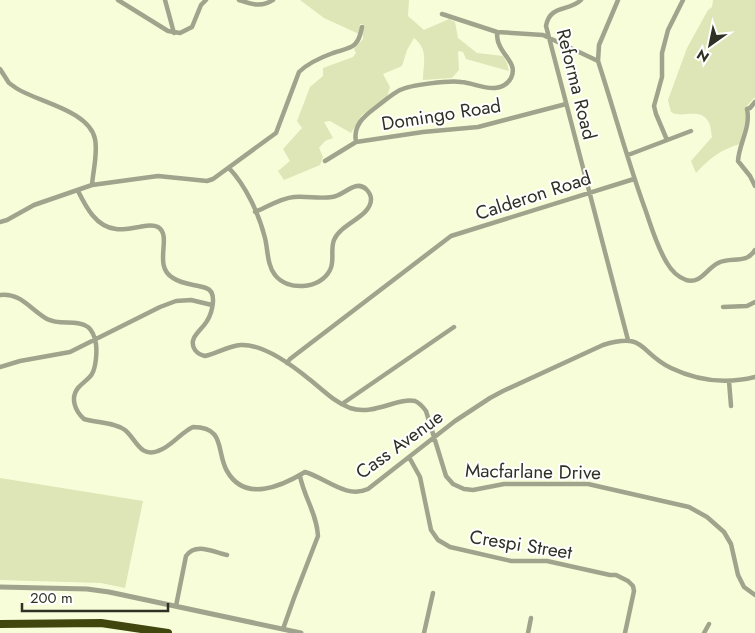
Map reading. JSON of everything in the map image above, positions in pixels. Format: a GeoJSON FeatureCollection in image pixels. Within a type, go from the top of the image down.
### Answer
{"type":"FeatureCollection","features":[{"type":"Feature","properties":{"kind":"highway"},"geometry":{"type":"LineString","coordinates":[[1,624],[101,623],[168,633]]}},
{"type":"Feature","properties":{"kind":"street"},"geometry":{"type":"LineString","coordinates":[[118,0],[168,32],[174,33],[180,33],[192,27],[201,5],[206,0]]}},
{"type":"Feature","properties":{"kind":"street"},"geometry":{"type":"LineString","coordinates":[[165,0],[174,33]]}},
{"type":"Feature","properties":{"kind":"street"},"geometry":{"type":"LineString","coordinates":[[239,0],[261,6],[273,0]]}},
{"type":"Feature","properties":{"kind":"street","name":"Reforma Road"},"geometry":{"type":"LineString","coordinates":[[581,0],[555,11],[547,19],[546,26],[628,340]]}},
{"type":"Feature","properties":{"kind":"street"},"geometry":{"type":"LineString","coordinates":[[618,0],[599,45],[598,61],[634,179],[660,251],[668,265],[680,277],[687,280],[696,280],[720,261],[743,260],[748,258],[755,250]]}},
{"type":"Feature","properties":{"kind":"street"},"geometry":{"type":"LineString","coordinates":[[667,140],[654,106],[662,77],[662,54],[668,30],[683,0]]}},
{"type":"Feature","properties":{"kind":"street"},"geometry":{"type":"LineString","coordinates":[[442,14],[497,32],[543,35],[598,61]]}},
{"type":"Feature","properties":{"kind":"street"},"geometry":{"type":"LineString","coordinates":[[0,222],[34,205],[92,185],[158,176],[207,180],[229,168],[276,133],[299,72],[303,67],[333,53],[353,47],[360,36],[362,27]]}},
{"type":"Feature","properties":{"kind":"street"},"geometry":{"type":"LineString","coordinates":[[356,142],[354,133],[358,124],[369,112],[401,90],[412,86],[460,81],[493,88],[506,84],[511,78],[512,63],[500,46],[497,32]]}},
{"type":"Feature","properties":{"kind":"street"},"geometry":{"type":"LineString","coordinates":[[0,69],[9,83],[16,88],[67,110],[89,127],[95,137],[92,185]]}},
{"type":"Feature","properties":{"kind":"street"},"geometry":{"type":"LineString","coordinates":[[755,102],[747,109],[747,129],[738,157],[739,164],[750,176],[755,186]]}},
{"type":"Feature","properties":{"kind":"street","name":"Domingo Road"},"geometry":{"type":"LineString","coordinates":[[325,161],[356,142],[423,132],[478,127],[566,104]]}},
{"type":"Feature","properties":{"kind":"street"},"geometry":{"type":"LineString","coordinates":[[628,155],[691,131]]}},
{"type":"Feature","properties":{"kind":"street"},"geometry":{"type":"LineString","coordinates":[[229,168],[244,186],[265,237],[271,268],[275,275],[285,282],[306,287],[317,284],[326,276],[330,270],[332,249],[338,234],[347,224],[359,218],[369,206],[371,199],[364,187],[353,186],[340,196],[292,197],[255,212]]}},
{"type":"Feature","properties":{"kind":"street","name":"Calderon Road"},"geometry":{"type":"LineString","coordinates":[[287,363],[451,236],[634,179]]}},
{"type":"Feature","properties":{"kind":"street"},"geometry":{"type":"LineString","coordinates":[[0,367],[20,361],[70,352],[176,300],[191,300],[212,305],[214,296],[212,291],[207,288],[186,284],[168,275],[162,263],[164,237],[163,232],[159,228],[153,225],[118,230],[106,227],[97,221],[86,207],[78,191]]}},
{"type":"Feature","properties":{"kind":"street"},"geometry":{"type":"LineString","coordinates":[[0,295],[17,296],[54,322],[62,324],[78,323],[87,327],[92,332],[95,340],[94,369],[89,378],[78,388],[74,398],[75,407],[84,419],[123,429],[139,447],[149,452],[161,450],[193,427],[207,429],[220,442],[224,463],[230,475],[241,484],[256,490],[275,487],[300,476],[318,526],[318,536],[283,629]]}},
{"type":"Feature","properties":{"kind":"street"},"geometry":{"type":"LineString","coordinates":[[723,307],[747,306],[755,302]]}},
{"type":"Feature","properties":{"kind":"street","name":"Macfarlane Drive"},"geometry":{"type":"LineString","coordinates":[[212,305],[208,321],[194,337],[193,346],[197,353],[205,356],[231,346],[252,346],[265,350],[287,363],[309,378],[331,398],[351,408],[373,410],[414,401],[422,405],[435,437],[446,476],[453,484],[464,489],[474,490],[504,484],[588,484],[689,507],[707,517],[724,532],[732,546],[738,575],[744,586],[753,594]]}},
{"type":"Feature","properties":{"kind":"street"},"geometry":{"type":"LineString","coordinates":[[342,404],[454,326]]}},
{"type":"Feature","properties":{"kind":"street","name":"Cass Avenue"},"geometry":{"type":"LineString","coordinates":[[300,476],[305,472],[348,492],[363,492],[454,421],[503,391],[603,345],[619,340],[628,340]]}},
{"type":"Feature","properties":{"kind":"street"},"geometry":{"type":"LineString","coordinates":[[628,340],[638,343],[670,368],[690,376],[729,382],[755,377]]}},
{"type":"Feature","properties":{"kind":"street"},"geometry":{"type":"LineString","coordinates":[[729,382],[731,406]]}},
{"type":"Feature","properties":{"kind":"street","name":"Crespi Street"},"geometry":{"type":"LineString","coordinates":[[409,457],[420,477],[431,530],[438,540],[450,547],[511,560],[547,561],[616,575],[628,581],[633,586],[634,591],[624,633]]}},
{"type":"Feature","properties":{"kind":"street"},"geometry":{"type":"LineString","coordinates":[[176,606],[186,556],[190,550],[198,548],[227,555]]}},
{"type":"Feature","properties":{"kind":"street"},"geometry":{"type":"LineString","coordinates":[[0,587],[87,589],[109,592],[301,633]]}},
{"type":"Feature","properties":{"kind":"street"},"geometry":{"type":"LineString","coordinates":[[753,594],[755,587]]}},
{"type":"Feature","properties":{"kind":"street"},"geometry":{"type":"LineString","coordinates":[[424,633],[433,593]]}},
{"type":"Feature","properties":{"kind":"street"},"geometry":{"type":"LineString","coordinates":[[528,633],[531,618]]}},
{"type":"Feature","properties":{"kind":"street"},"geometry":{"type":"LineString","coordinates":[[704,633],[709,624]]}},
{"type":"Feature","properties":{"kind":"green space"},"geometry":{"type":"Polygon","coordinates":[[[300,0],[409,0],[408,16],[424,30],[449,19],[455,22],[458,38],[477,53],[503,56],[509,71],[466,59],[463,52],[458,51],[459,70],[452,78],[423,80],[424,62],[422,47],[414,38],[407,50],[402,66],[383,74],[390,87],[387,97],[362,115],[351,133],[330,121],[324,122],[333,138],[325,141],[319,148],[323,157],[320,165],[284,180],[278,171],[290,161],[283,149],[302,128],[297,121],[310,87],[323,76],[323,68],[353,57],[356,53],[354,49],[363,39],[363,24],[360,24],[359,34],[324,18],[300,0]]]}},
{"type":"Feature","properties":{"kind":"green space"},"geometry":{"type":"Polygon","coordinates":[[[713,0],[755,0],[755,97],[745,108],[746,120],[740,144],[716,155],[696,173],[691,161],[712,137],[710,124],[700,115],[675,114],[671,112],[668,100],[687,48],[708,10],[712,7],[713,0]]]}},
{"type":"Feature","properties":{"kind":"green space"},"geometry":{"type":"Polygon","coordinates":[[[0,478],[143,501],[125,588],[101,583],[0,580],[0,478]]]}}]}
